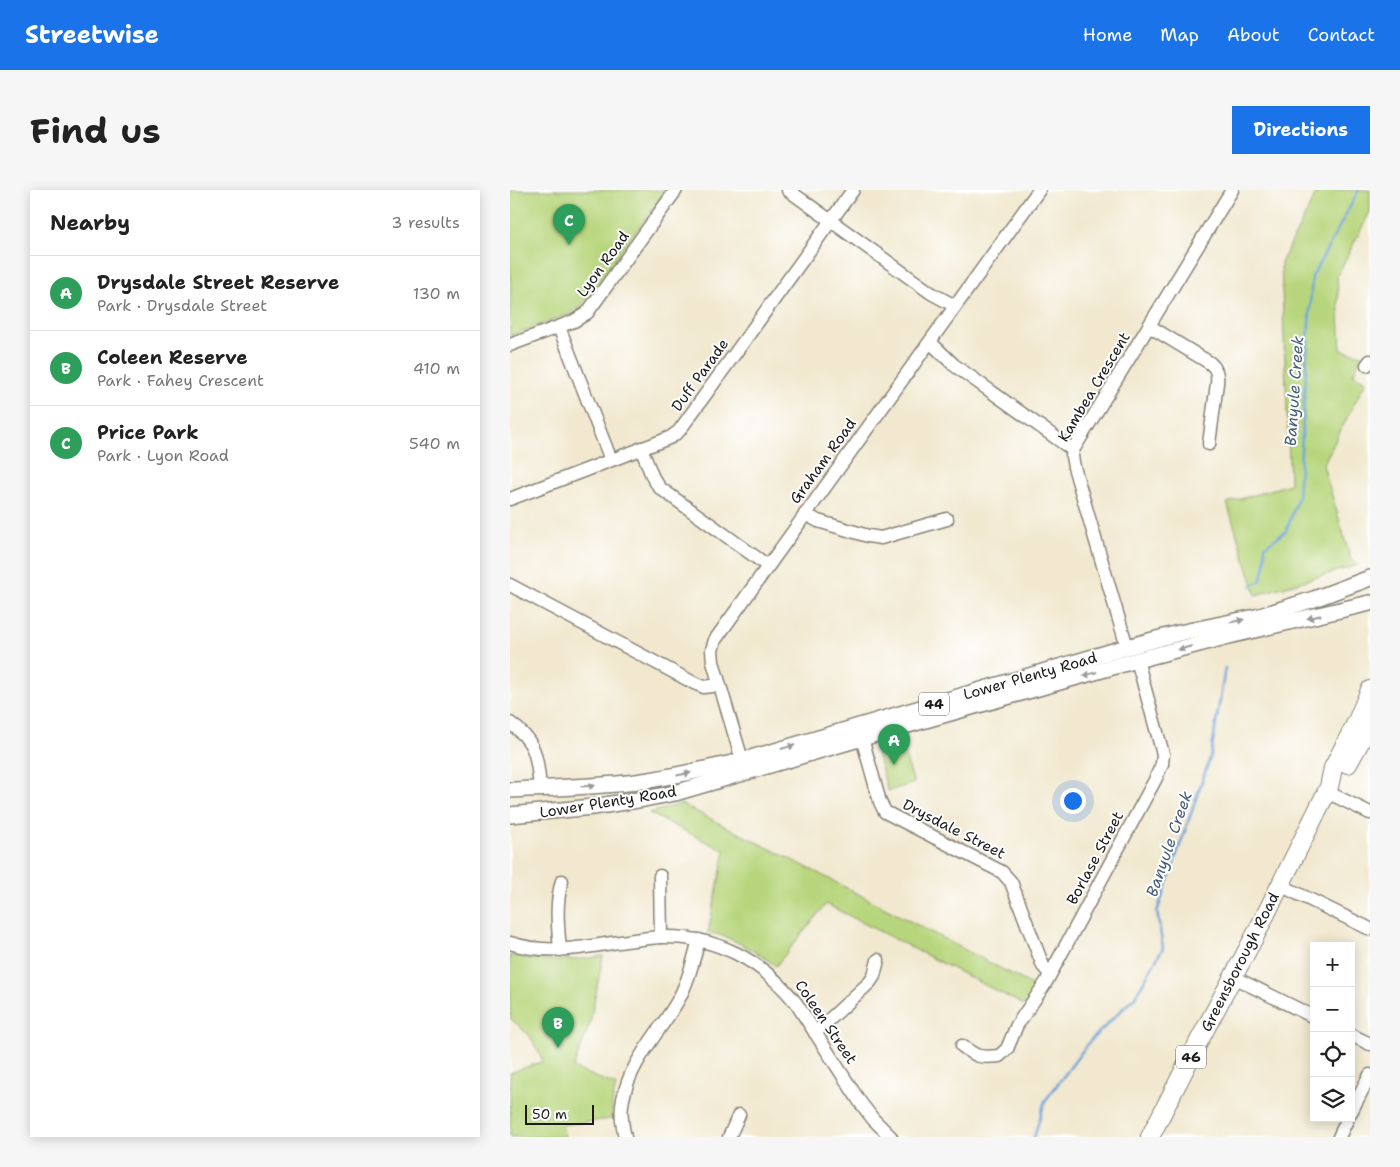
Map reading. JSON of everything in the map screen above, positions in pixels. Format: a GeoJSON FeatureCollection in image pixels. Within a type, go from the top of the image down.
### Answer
{"type":"FeatureCollection","features":[{"type":"Feature","properties":{"kind":"highway","name":"Greensborough Road"},"geometry":{"type":"LineString","coordinates":[[1150,1137],[1257,932],[1328,790],[1333,768],[1357,721],[1370,690]]}},
{"type":"Feature","properties":{"kind":"highway","name":"Greensborough Road"},"geometry":{"type":"LineString","coordinates":[[1328,790],[1343,774],[1370,724]]}},
{"type":"Feature","properties":{"kind":"main road","name":"Lower Plenty Road"},"geometry":{"type":"LineString","coordinates":[[510,815],[540,813],[675,793],[744,767],[1127,647],[1179,633],[1260,616],[1314,599],[1370,578]]}},
{"type":"Feature","properties":{"kind":"main road","name":"Lower Plenty Road"},"geometry":{"type":"LineString","coordinates":[[510,790],[635,782],[697,771],[744,767],[862,738],[1137,660],[1233,635],[1367,608]]}},
{"type":"Feature","properties":{"kind":"main road"},"geometry":{"type":"LineString","coordinates":[[540,788],[540,813]]}},
{"type":"Feature","properties":{"kind":"street","name":"Lyon Road"},"geometry":{"type":"LineString","coordinates":[[510,345],[580,318],[590,310],[676,190]]}},
{"type":"Feature","properties":{"kind":"street"},"geometry":{"type":"LineString","coordinates":[[788,190],[953,309]]}},
{"type":"Feature","properties":{"kind":"street","name":"Duff Parade"},"geometry":{"type":"LineString","coordinates":[[510,499],[671,437],[679,431],[853,190]]}},
{"type":"Feature","properties":{"kind":"street","name":"Graham Road"},"geometry":{"type":"LineString","coordinates":[[744,767],[712,657],[715,640],[1039,190]]}},
{"type":"Feature","properties":{"kind":"street","name":"Kambea Crescent"},"geometry":{"type":"LineString","coordinates":[[1127,647],[1074,466],[1073,450],[1232,190]]}},
{"type":"Feature","properties":{"kind":"street"},"geometry":{"type":"LineString","coordinates":[[1149,326],[1210,363],[1215,369],[1218,383],[1209,444]]}},
{"type":"Feature","properties":{"kind":"street"},"geometry":{"type":"LineString","coordinates":[[559,327],[611,460]]}},
{"type":"Feature","properties":{"kind":"street"},"geometry":{"type":"LineString","coordinates":[[927,345],[1073,450]]}},
{"type":"Feature","properties":{"kind":"street"},"geometry":{"type":"LineString","coordinates":[[641,448],[653,478],[660,488],[768,566]]}},
{"type":"Feature","properties":{"kind":"street"},"geometry":{"type":"LineString","coordinates":[[805,514],[818,521],[881,538],[947,518]]}},
{"type":"Feature","properties":{"kind":"street"},"geometry":{"type":"LineString","coordinates":[[510,585],[694,683],[704,687],[719,685]]}},
{"type":"Feature","properties":{"kind":"street","name":"Borlase Street"},"geometry":{"type":"LineString","coordinates":[[962,1046],[981,1058],[999,1056],[1007,1049],[1017,1025],[1045,984],[1155,780],[1162,764],[1163,754],[1137,660]]}},
{"type":"Feature","properties":{"kind":"street"},"geometry":{"type":"LineString","coordinates":[[510,723],[518,728],[531,744],[536,757],[540,788]]}},
{"type":"Feature","properties":{"kind":"street","name":"Drysdale Street"},"geometry":{"type":"LineString","coordinates":[[862,738],[880,802],[885,812],[1007,876],[1043,966],[1050,974]]}},
{"type":"Feature","properties":{"kind":"street"},"geometry":{"type":"LineString","coordinates":[[1328,790],[1370,813]]}},
{"type":"Feature","properties":{"kind":"street"},"geometry":{"type":"LineString","coordinates":[[660,876],[661,937]]}},
{"type":"Feature","properties":{"kind":"street"},"geometry":{"type":"LineString","coordinates":[[560,950],[557,908],[562,881]]}},
{"type":"Feature","properties":{"kind":"street"},"geometry":{"type":"LineString","coordinates":[[1280,884],[1370,929]]}},
{"type":"Feature","properties":{"kind":"street","name":"Coleen Street"},"geometry":{"type":"LineString","coordinates":[[510,943],[529,948],[560,950],[661,937],[678,937],[699,940],[739,954],[766,971],[787,991],[860,1102],[886,1135]]}},
{"type":"Feature","properties":{"kind":"street"},"geometry":{"type":"LineString","coordinates":[[625,1137],[622,1111],[627,1086],[637,1063],[673,1009],[684,988],[699,940]]}},
{"type":"Feature","properties":{"kind":"street"},"geometry":{"type":"LineString","coordinates":[[815,1033],[870,982],[874,976],[878,960]]}},
{"type":"Feature","properties":{"kind":"street"},"geometry":{"type":"LineString","coordinates":[[1233,977],[1310,1015]]}},
{"type":"Feature","properties":{"kind":"street"},"geometry":{"type":"LineString","coordinates":[[1355,1037],[1370,1044]]}},
{"type":"Feature","properties":{"kind":"street"},"geometry":{"type":"LineString","coordinates":[[1355,1104],[1370,1075]]}},
{"type":"Feature","properties":{"kind":"street"},"geometry":{"type":"LineString","coordinates":[[729,1137],[739,1115]]}},
{"type":"Feature","properties":{"kind":"street"},"geometry":{"type":"LineString","coordinates":[[1339,1137],[1346,1122]]}},
{"type":"Feature","properties":{"kind":"green space"},"geometry":{"type":"Polygon","coordinates":[[[510,190],[666,190],[582,305],[567,315],[510,336],[510,190]]]}},
{"type":"Feature","properties":{"kind":"green space"},"geometry":{"type":"Polygon","coordinates":[[[1318,190],[1370,190],[1370,212],[1337,276],[1341,350],[1362,355],[1353,374],[1366,381],[1323,465],[1351,560],[1358,565],[1256,595],[1227,503],[1290,484],[1281,263],[1318,190]]]}},
{"type":"Feature","properties":{"kind":"green space"},"geometry":{"type":"Polygon","coordinates":[[[900,740],[914,783],[888,791],[875,747],[900,740]]]}},
{"type":"Feature","properties":{"kind":"green space"},"geometry":{"type":"Polygon","coordinates":[[[681,804],[1038,988],[1024,1005],[826,904],[776,966],[744,945],[708,932],[725,851],[649,813],[681,804]]]}},
{"type":"Feature","properties":{"kind":"green space"},"geometry":{"type":"Polygon","coordinates":[[[510,955],[522,958],[556,960],[603,956],[590,1023],[573,1068],[616,1085],[611,1119],[562,1125],[565,1137],[510,1137],[510,1073],[543,1061],[530,1036],[510,1018],[510,955]]]}},
{"type":"Feature","properties":{"kind":"waterway","name":"Banyule Creek"},"geometry":{"type":"LineString","coordinates":[[1251,586],[1261,580],[1265,565],[1265,546],[1286,531],[1298,498],[1312,277],[1359,190]]}},
{"type":"Feature","properties":{"kind":"waterway","name":"Banyule Creek"},"geometry":{"type":"LineString","coordinates":[[1034,1137],[1045,1101],[1090,1041],[1135,997],[1163,948],[1157,912],[1211,755],[1225,668]]}},
{"type":"Feature","properties":{"kind":"place","name":"Price Park"},"geometry":{"type":"Point","coordinates":[569,245]}},
{"type":"Feature","properties":{"kind":"place","name":"Drysdale Street Reserve"},"geometry":{"type":"Point","coordinates":[894,765]}},
{"type":"Feature","properties":{"kind":"place","name":"Coleen Reserve"},"geometry":{"type":"Point","coordinates":[558,1048]}}]}
